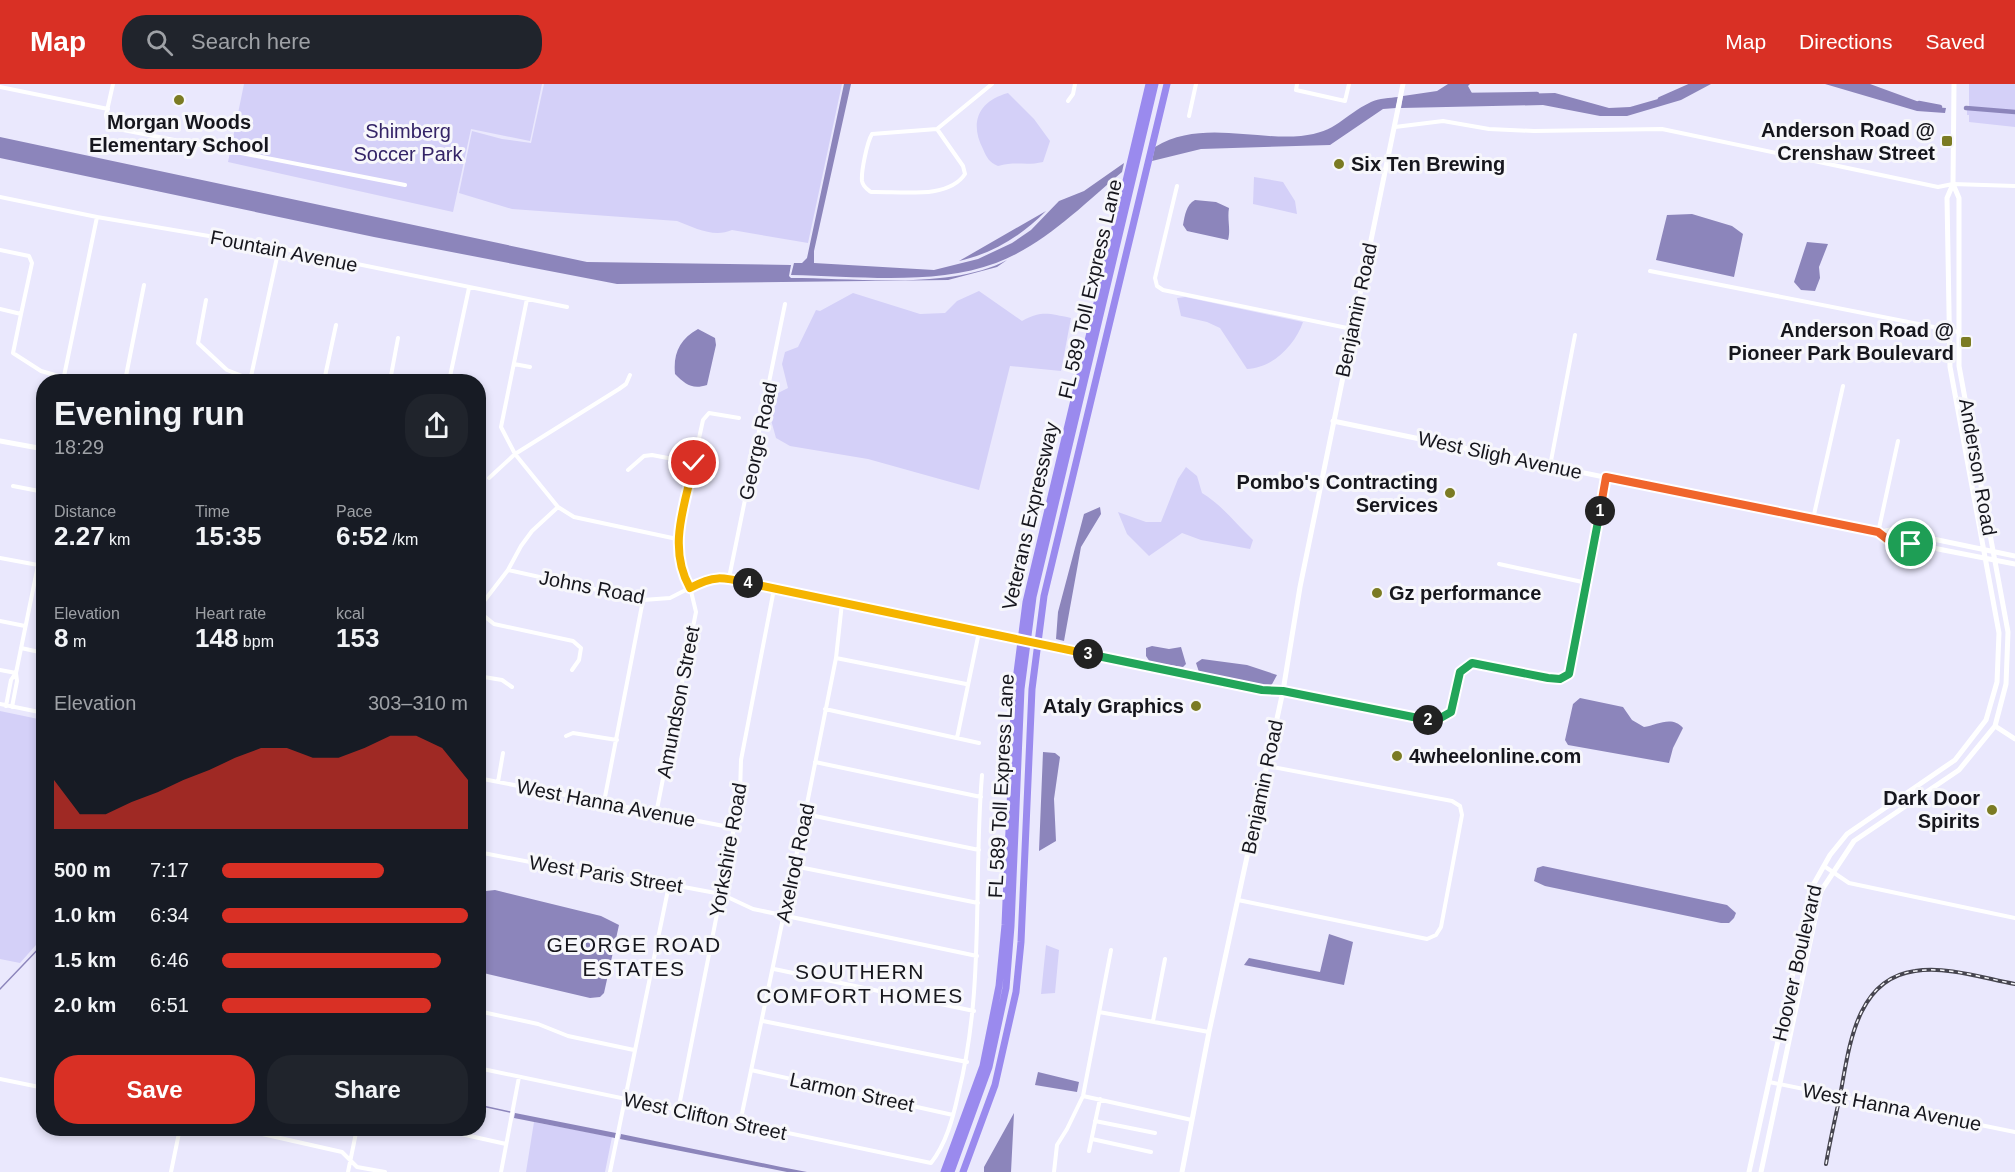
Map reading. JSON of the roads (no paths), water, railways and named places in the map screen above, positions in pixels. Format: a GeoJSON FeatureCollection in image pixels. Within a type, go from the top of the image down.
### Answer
{"type":"FeatureCollection","features":[{"type":"Feature","properties":{"kind":"highway","name":"Veterans Expressway"},"geometry":{"type":"LineString","coordinates":[[944,1172],[982,1065],[999,986],[1005,925],[1020,661],[1034,562],[1139,142],[1149,84]]}},
{"type":"Feature","properties":{"kind":"highway"},"geometry":{"type":"LineString","coordinates":[[1139,142],[1155,84]]}},
{"type":"Feature","properties":{"kind":"highway","name":"Veterans Expressway"},"geometry":{"type":"LineString","coordinates":[[963,1172],[995,1085],[1016,992],[1021,942],[1034,664],[1039,625],[1166,87]]}},
{"type":"Feature","properties":{"kind":"highway","name":"FL 589 Toll Express Lane"},"geometry":{"type":"LineString","coordinates":[[951,1172],[989,1067],[1006,988],[1010,944],[1020,661]]}},
{"type":"Feature","properties":{"kind":"main road","name":"Anderson Road"},"geometry":{"type":"LineString","coordinates":[[1954,84],[1953,184],[1947,198],[1950,367],[1999,633],[2000,662],[1986,720]]}},
{"type":"Feature","properties":{"kind":"main road","name":"Benjamin Road"},"geometry":{"type":"LineString","coordinates":[[1182,1172],[1209,1032],[1283,691],[1300,587],[1403,85]]}},
{"type":"Feature","properties":{"kind":"main road","name":"Anderson Road"},"geometry":{"type":"LineString","coordinates":[[1953,184],[1959,198],[1959,366],[2008,632],[2009,662],[2006,684],[1995,726]]}},
{"type":"Feature","properties":{"kind":"main road","name":"West Sligh Avenue"},"geometry":{"type":"LineString","coordinates":[[1333,421],[1878,532],[1890,530],[2015,556]]}},
{"type":"Feature","properties":{"kind":"main road"},"geometry":{"type":"LineString","coordinates":[[0,441],[36,448]]}},
{"type":"Feature","properties":{"kind":"main road","name":"West Sligh Avenue"},"geometry":{"type":"LineString","coordinates":[[1878,532],[1887,539],[2015,564]]}},
{"type":"Feature","properties":{"kind":"main road","name":"Hoover Boulevard"},"geometry":{"type":"LineString","coordinates":[[1749,1172],[1812,887],[1847,834],[1955,759],[1986,720]]}},
{"type":"Feature","properties":{"kind":"main road"},"geometry":{"type":"LineString","coordinates":[[1995,726],[2015,739]]}},
{"type":"Feature","properties":{"kind":"main road","name":"Hoover Boulevard"},"geometry":{"type":"LineString","coordinates":[[1761,1172],[1821,891],[1854,841],[1959,770],[1995,726]]}},
{"type":"Feature","properties":{"kind":"street"},"geometry":{"type":"LineString","coordinates":[[113,84],[108,109],[108,124],[113,128],[405,185]]}},
{"type":"Feature","properties":{"kind":"street"},"geometry":{"type":"LineString","coordinates":[[937,129],[963,166],[965,174],[956,185],[933,191],[871,192],[864,188],[862,181],[869,140],[873,134],[937,129],[992,84]]}},
{"type":"Feature","properties":{"kind":"street"},"geometry":{"type":"LineString","coordinates":[[1068,101],[1073,94],[1075,84]]}},
{"type":"Feature","properties":{"kind":"street"},"geometry":{"type":"LineString","coordinates":[[1189,116],[1196,84]]}},
{"type":"Feature","properties":{"kind":"street"},"geometry":{"type":"LineString","coordinates":[[1297,84],[1296,90],[1345,101],[1349,84]]}},
{"type":"Feature","properties":{"kind":"street"},"geometry":{"type":"LineString","coordinates":[[0,87],[108,109]]}},
{"type":"Feature","properties":{"kind":"street"},"geometry":{"type":"LineString","coordinates":[[1394,127],[1443,121],[1489,129],[1534,131],[1662,129],[1938,187],[1953,184],[2015,186]]}},
{"type":"Feature","properties":{"kind":"street"},"geometry":{"type":"LineString","coordinates":[[1178,186],[1155,278],[1157,286],[1163,290],[1352,329]]}},
{"type":"Feature","properties":{"kind":"street","name":"Fountain Avenue"},"geometry":{"type":"LineString","coordinates":[[0,197],[97,217],[279,248],[567,307]]}},
{"type":"Feature","properties":{"kind":"street"},"geometry":{"type":"LineString","coordinates":[[64,374],[97,217]]}},
{"type":"Feature","properties":{"kind":"street"},"geometry":{"type":"LineString","coordinates":[[251,374],[279,248]]}},
{"type":"Feature","properties":{"kind":"street"},"geometry":{"type":"LineString","coordinates":[[0,250],[29,256],[32,263],[13,353],[48,374]]}},
{"type":"Feature","properties":{"kind":"street"},"geometry":{"type":"LineString","coordinates":[[1650,270],[1959,332]]}},
{"type":"Feature","properties":{"kind":"street"},"geometry":{"type":"LineString","coordinates":[[126,374],[144,285]]}},
{"type":"Feature","properties":{"kind":"street"},"geometry":{"type":"LineString","coordinates":[[451,374],[469,288]]}},
{"type":"Feature","properties":{"kind":"street"},"geometry":{"type":"LineString","coordinates":[[527,299],[501,427],[515,454],[558,507],[574,517],[677,539]]}},
{"type":"Feature","properties":{"kind":"street"},"geometry":{"type":"LineString","coordinates":[[206,300],[198,344],[227,370],[236,374]]}},
{"type":"Feature","properties":{"kind":"street","name":"George Road"},"geometry":{"type":"LineString","coordinates":[[729,578],[785,304]]}},
{"type":"Feature","properties":{"kind":"street"},"geometry":{"type":"LineString","coordinates":[[0,309],[21,314]]}},
{"type":"Feature","properties":{"kind":"street"},"geometry":{"type":"LineString","coordinates":[[326,374],[336,325]]}},
{"type":"Feature","properties":{"kind":"street"},"geometry":{"type":"LineString","coordinates":[[1550,466],[1575,335]]}},
{"type":"Feature","properties":{"kind":"street"},"geometry":{"type":"LineString","coordinates":[[391,374],[398,338]]}},
{"type":"Feature","properties":{"kind":"street"},"geometry":{"type":"LineString","coordinates":[[514,364],[530,367]]}},
{"type":"Feature","properties":{"kind":"street"},"geometry":{"type":"LineString","coordinates":[[489,478],[515,454],[626,384],[630,375]]}},
{"type":"Feature","properties":{"kind":"street"},"geometry":{"type":"LineString","coordinates":[[1813,519],[1844,386]]}},
{"type":"Feature","properties":{"kind":"street","name":"Amundson Street"},"geometry":{"type":"LineString","coordinates":[[656,814],[696,612],[690,588],[683,575],[677,539],[703,420],[709,413],[739,418]]}},
{"type":"Feature","properties":{"kind":"street"},"geometry":{"type":"LineString","coordinates":[[1878,532],[1898,441]]}},
{"type":"Feature","properties":{"kind":"street"},"geometry":{"type":"LineString","coordinates":[[628,470],[644,456],[652,455],[694,463]]}},
{"type":"Feature","properties":{"kind":"street","name":"Johns Road"},"geometry":{"type":"LineString","coordinates":[[508,570],[643,600],[670,598],[709,578],[729,578],[1262,690],[1283,691],[1435,721],[1451,712],[1460,672],[1472,663],[1560,679],[1569,674],[1606,477]]}},
{"type":"Feature","properties":{"kind":"street"},"geometry":{"type":"LineString","coordinates":[[13,486],[36,490]]}},
{"type":"Feature","properties":{"kind":"street"},"geometry":{"type":"LineString","coordinates":[[486,599],[508,570],[532,531],[558,507]]}},
{"type":"Feature","properties":{"kind":"street"},"geometry":{"type":"LineString","coordinates":[[0,558],[36,565]]}},
{"type":"Feature","properties":{"kind":"street"},"geometry":{"type":"LineString","coordinates":[[1499,564],[1587,583]]}},
{"type":"Feature","properties":{"kind":"street"},"geometry":{"type":"LineString","coordinates":[[12,707],[17,681],[16,673],[36,574]]}},
{"type":"Feature","properties":{"kind":"street","name":"Yorkshire Road"},"geometry":{"type":"LineString","coordinates":[[678,1111],[734,828],[740,793],[741,760],[774,589]]}},
{"type":"Feature","properties":{"kind":"street"},"geometry":{"type":"LineString","coordinates":[[604,802],[643,600]]}},
{"type":"Feature","properties":{"kind":"street","name":"Axelrod Road"},"geometry":{"type":"LineString","coordinates":[[740,1123],[806,814],[836,658],[842,603]]}},
{"type":"Feature","properties":{"kind":"street"},"geometry":{"type":"LineString","coordinates":[[486,617],[495,624],[573,641],[581,648],[579,660],[572,670]]}},
{"type":"Feature","properties":{"kind":"street"},"geometry":{"type":"LineString","coordinates":[[0,621],[25,626]]}},
{"type":"Feature","properties":{"kind":"street"},"geometry":{"type":"LineString","coordinates":[[957,738],[966,684],[979,632]]}},
{"type":"Feature","properties":{"kind":"street"},"geometry":{"type":"LineString","coordinates":[[21,648],[36,651]]}},
{"type":"Feature","properties":{"kind":"street"},"geometry":{"type":"LineString","coordinates":[[836,658],[966,684]]}},
{"type":"Feature","properties":{"kind":"street"},"geometry":{"type":"LineString","coordinates":[[0,669],[16,673]]}},
{"type":"Feature","properties":{"kind":"street"},"geometry":{"type":"LineString","coordinates":[[6,706],[11,680],[16,673]]}},
{"type":"Feature","properties":{"kind":"street"},"geometry":{"type":"LineString","coordinates":[[486,677],[502,680],[512,687]]}},
{"type":"Feature","properties":{"kind":"street"},"geometry":{"type":"LineString","coordinates":[[0,704],[36,712]]}},
{"type":"Feature","properties":{"kind":"street"},"geometry":{"type":"LineString","coordinates":[[825,709],[979,743]]}},
{"type":"Feature","properties":{"kind":"street"},"geometry":{"type":"LineString","coordinates":[[566,736],[573,733],[617,740]]}},
{"type":"Feature","properties":{"kind":"street"},"geometry":{"type":"LineString","coordinates":[[498,782],[504,753]]}},
{"type":"Feature","properties":{"kind":"street"},"geometry":{"type":"LineString","coordinates":[[815,762],[981,796]]}},
{"type":"Feature","properties":{"kind":"street"},"geometry":{"type":"LineString","coordinates":[[1238,900],[1427,939],[1436,935],[1441,927],[1462,814],[1460,806],[1452,801],[1266,766]]}},
{"type":"Feature","properties":{"kind":"street"},"geometry":{"type":"LineString","coordinates":[[953,1115],[967,1062],[974,1011],[982,775]]}},
{"type":"Feature","properties":{"kind":"street","name":"West Hanna Avenue"},"geometry":{"type":"LineString","coordinates":[[486,780],[734,828]]}},
{"type":"Feature","properties":{"kind":"street"},"geometry":{"type":"LineString","coordinates":[[806,814],[979,850]]}},
{"type":"Feature","properties":{"kind":"street","name":"West Paris Street"},"geometry":{"type":"LineString","coordinates":[[486,854],[618,879],[641,879],[721,894],[753,909],[977,956]]}},
{"type":"Feature","properties":{"kind":"street"},"geometry":{"type":"LineString","coordinates":[[794,866],[978,903]]}},
{"type":"Feature","properties":{"kind":"street"},"geometry":{"type":"LineString","coordinates":[[1824,866],[1849,883],[2015,918]]}},
{"type":"Feature","properties":{"kind":"street"},"geometry":{"type":"LineString","coordinates":[[610,1172],[669,885]]}},
{"type":"Feature","properties":{"kind":"street"},"geometry":{"type":"LineString","coordinates":[[1054,1172],[1057,1145],[1083,1096],[1111,950]]}},
{"type":"Feature","properties":{"kind":"street"},"geometry":{"type":"LineString","coordinates":[[1153,1021],[1165,959]]}},
{"type":"Feature","properties":{"kind":"street"},"geometry":{"type":"LineString","coordinates":[[774,969],[974,1011]]}},
{"type":"Feature","properties":{"kind":"street"},"geometry":{"type":"LineString","coordinates":[[1099,1012],[1209,1032]]}},
{"type":"Feature","properties":{"kind":"street"},"geometry":{"type":"LineString","coordinates":[[486,1013],[538,1024],[568,1036],[634,1050]]}},
{"type":"Feature","properties":{"kind":"street"},"geometry":{"type":"LineString","coordinates":[[763,1020],[967,1062]]}},
{"type":"Feature","properties":{"kind":"street","name":"West Clifton Street"},"geometry":{"type":"LineString","coordinates":[[486,1070],[932,1163],[938,1155],[953,1115]]}},
{"type":"Feature","properties":{"kind":"street","name":"Larmon Street"},"geometry":{"type":"LineString","coordinates":[[751,1070],[953,1115]]}},
{"type":"Feature","properties":{"kind":"street"},"geometry":{"type":"LineString","coordinates":[[501,1172],[519,1077]]}},
{"type":"Feature","properties":{"kind":"street"},"geometry":{"type":"LineString","coordinates":[[0,1079],[36,1086]]}},
{"type":"Feature","properties":{"kind":"street","name":"West Hanna Avenue"},"geometry":{"type":"LineString","coordinates":[[1769,1082],[2015,1132]]}},
{"type":"Feature","properties":{"kind":"street"},"geometry":{"type":"LineString","coordinates":[[1083,1096],[1192,1120]]}},
{"type":"Feature","properties":{"kind":"street"},"geometry":{"type":"LineString","coordinates":[[1089,1151],[1100,1099]]}},
{"type":"Feature","properties":{"kind":"street"},"geometry":{"type":"LineString","coordinates":[[1095,1121],[1155,1133]]}},
{"type":"Feature","properties":{"kind":"street"},"geometry":{"type":"LineString","coordinates":[[171,1172],[178,1136]]}},
{"type":"Feature","properties":{"kind":"street"},"geometry":{"type":"LineString","coordinates":[[271,1136],[342,1152],[357,1167],[385,1172]]}},
{"type":"Feature","properties":{"kind":"street"},"geometry":{"type":"LineString","coordinates":[[348,1172],[355,1136]]}},
{"type":"Feature","properties":{"kind":"street"},"geometry":{"type":"LineString","coordinates":[[470,1136],[506,1144]]}},
{"type":"Feature","properties":{"kind":"street"},"geometry":{"type":"LineString","coordinates":[[1092,1139],[1151,1152]]}},
{"type":"Feature","properties":{"kind":"waterway"},"geometry":{"type":"LineString","coordinates":[[1660,99],[1694,84]]}},
{"type":"Feature","properties":{"kind":"waterway"},"geometry":{"type":"LineString","coordinates":[[1468,95],[1537,94]]}},
{"type":"Feature","properties":{"kind":"waterway"},"geometry":{"type":"LineString","coordinates":[[1919,103],[1940,107]]}},
{"type":"Feature","properties":{"kind":"waterway"},"geometry":{"type":"LineString","coordinates":[[1966,108],[2015,112]]}},
{"type":"Feature","properties":{"kind":"waterway"},"geometry":{"type":"LineString","coordinates":[[0,989],[36,951]]}},
{"type":"Feature","properties":{"kind":"waterway"},"geometry":{"type":"LineString","coordinates":[[486,1107],[510,1112]]}},
{"type":"Feature","properties":{"kind":"railway"},"geometry":{"type":"LineString","coordinates":[[1826,1164],[1852,1038],[1858,1019],[1867,1002],[1879,987],[1895,977],[1927,970],[1965,973],[2015,984]]}},
{"type":"Feature","properties":{"kind":"place","name":"Morgan Woods Elementary School"},"geometry":{"type":"Point","coordinates":[179,100]}},
{"type":"Feature","properties":{"kind":"place","name":"Anderson Road @ Crenshaw Street"},"geometry":{"type":"Point","coordinates":[1947,141]}},
{"type":"Feature","properties":{"kind":"place","name":"Six Ten Brewing"},"geometry":{"type":"Point","coordinates":[1339,164]}},
{"type":"Feature","properties":{"kind":"place","name":"Anderson Road @ Pioneer Park Boulevard"},"geometry":{"type":"Point","coordinates":[1966,342]}},
{"type":"Feature","properties":{"kind":"place","name":"Pombo's Contracting Services"},"geometry":{"type":"Point","coordinates":[1450,493]}},
{"type":"Feature","properties":{"kind":"place","name":"Gz performance"},"geometry":{"type":"Point","coordinates":[1377,593]}},
{"type":"Feature","properties":{"kind":"place","name":"Ataly Graphics"},"geometry":{"type":"Point","coordinates":[1196,706]}},
{"type":"Feature","properties":{"kind":"place","name":"4wheelonline.com"},"geometry":{"type":"Point","coordinates":[1397,756]}},
{"type":"Feature","properties":{"kind":"place","name":"Dark Door Spirits"},"geometry":{"type":"Point","coordinates":[1992,810]}},
{"type":"Feature","properties":{"kind":"district","name":"GEORGE ROAD ESTATES"},"geometry":{"type":"Point","coordinates":[634,956]}},
{"type":"Feature","properties":{"kind":"district","name":"SOUTHERN COMFORT HOMES"},"geometry":{"type":"Point","coordinates":[860,983]}},
{"type":"Feature","properties":{"kind":"park label","name":"Shimberg Soccer Park"},"geometry":{"type":"Point","coordinates":[408,142]}}]}
